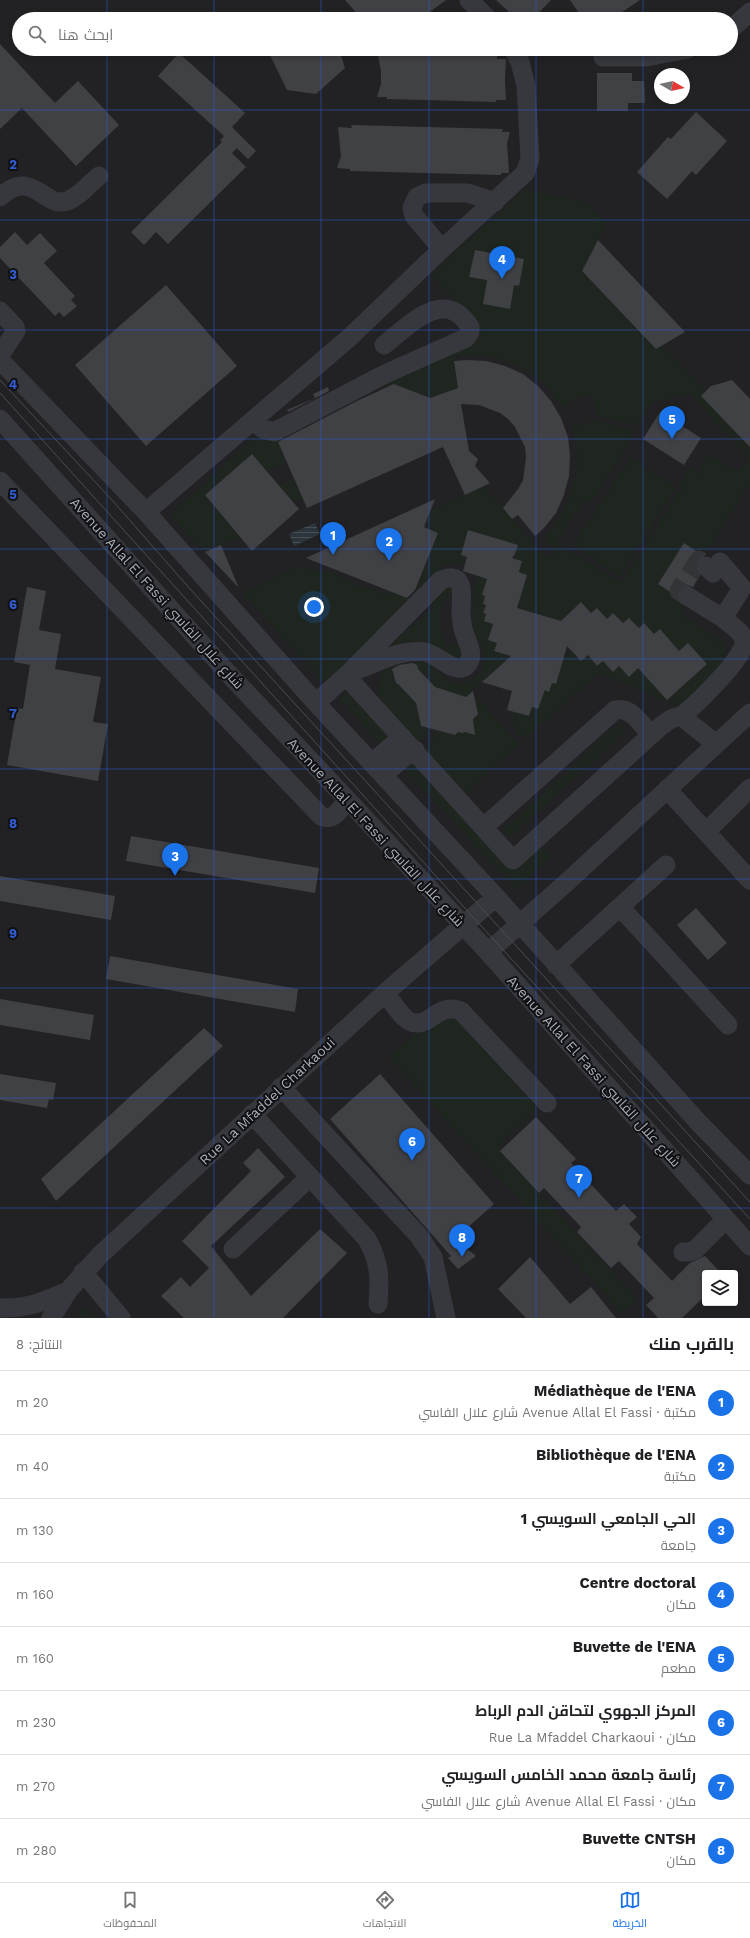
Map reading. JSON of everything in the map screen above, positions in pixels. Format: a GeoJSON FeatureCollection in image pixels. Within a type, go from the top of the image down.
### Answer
{"type":"FeatureCollection","features":[{"type":"Feature","properties":{"kind":"street"},"geometry":{"type":"LineString","coordinates":[[469,0],[481,12]]}},
{"type":"Feature","properties":{"kind":"street"},"geometry":{"type":"LineString","coordinates":[[738,23],[750,12]]}},
{"type":"Feature","properties":{"kind":"street"},"geometry":{"type":"LineString","coordinates":[[146,512],[350,337],[442,249],[525,173],[530,159],[526,86],[524,74],[516,56]]}},
{"type":"Feature","properties":{"kind":"street"},"geometry":{"type":"LineString","coordinates":[[603,57],[651,56]]}},
{"type":"Feature","properties":{"kind":"street"},"geometry":{"type":"LineString","coordinates":[[0,197],[8,190],[20,186],[32,188],[59,201],[68,201],[98,176]]}},
{"type":"Feature","properties":{"kind":"street"},"geometry":{"type":"LineString","coordinates":[[442,249],[414,216],[412,208],[418,197],[426,194],[468,193],[495,202]]}},
{"type":"Feature","properties":{"kind":"street"},"geometry":{"type":"LineString","coordinates":[[253,420],[263,429],[274,432],[385,374],[466,338],[470,332],[470,327],[454,311],[439,308],[429,312],[384,344]]}},
{"type":"Feature","properties":{"kind":"street"},"geometry":{"type":"LineString","coordinates":[[0,311],[16,331],[2,364],[146,512],[316,703],[496,897],[699,1123],[750,1175]]}},
{"type":"Feature","properties":{"kind":"street","name":"Avenue Allal El Fassi شارع علال الفاسي"},"geometry":{"type":"LineString","coordinates":[[0,419],[226,671],[348,800],[488,952],[750,1246]]}},
{"type":"Feature","properties":{"kind":"street"},"geometry":{"type":"LineString","coordinates":[[0,481],[321,816],[327,818],[334,816],[348,800]]}},
{"type":"Feature","properties":{"kind":"street"},"geometry":{"type":"LineString","coordinates":[[706,566],[713,573],[720,562],[742,588],[723,618]]}},
{"type":"Feature","properties":{"kind":"street"},"geometry":{"type":"LineString","coordinates":[[316,703],[348,674],[441,580],[452,578],[457,580],[461,585],[461,622],[470,648],[470,658],[467,665],[462,668],[450,667],[436,656],[425,652],[411,652],[399,653],[348,674]]}},
{"type":"Feature","properties":{"kind":"street"},"geometry":{"type":"LineString","coordinates":[[348,674],[513,860],[651,735],[672,718],[681,716],[726,672],[744,648],[742,635],[723,618],[687,596]]}},
{"type":"Feature","properties":{"kind":"street"},"geometry":{"type":"LineString","coordinates":[[484,827],[615,710],[625,709],[630,712],[651,735]]}},
{"type":"Feature","properties":{"kind":"street"},"geometry":{"type":"LineString","coordinates":[[488,952],[750,713]]}},
{"type":"Feature","properties":{"kind":"street"},"geometry":{"type":"LineString","coordinates":[[681,716],[716,744]]}},
{"type":"Feature","properties":{"kind":"street"},"geometry":{"type":"LineString","coordinates":[[378,769],[407,755],[409,744]]}},
{"type":"Feature","properties":{"kind":"street"},"geometry":{"type":"LineString","coordinates":[[706,832],[750,788]]}},
{"type":"Feature","properties":{"kind":"street"},"geometry":{"type":"LineString","coordinates":[[667,789],[750,880]]}},
{"type":"Feature","properties":{"kind":"street"},"geometry":{"type":"LineString","coordinates":[[556,965],[666,866]]}},
{"type":"Feature","properties":{"kind":"street","name":"Rue La Mfaddel Charkaoui"},"geometry":{"type":"LineString","coordinates":[[51,1318],[68,1291],[83,1272],[281,1087],[385,993],[496,897]]}},
{"type":"Feature","properties":{"kind":"street"},"geometry":{"type":"LineString","coordinates":[[620,907],[728,1025]]}},
{"type":"Feature","properties":{"kind":"street"},"geometry":{"type":"LineString","coordinates":[[385,993],[404,1017],[415,1023],[427,1020],[442,1010],[448,1008],[461,1011],[547,1103]]}},
{"type":"Feature","properties":{"kind":"street"},"geometry":{"type":"LineString","coordinates":[[281,1087],[419,1236],[433,1257],[446,1318]]}},
{"type":"Feature","properties":{"kind":"street"},"geometry":{"type":"LineString","coordinates":[[252,1114],[367,1239],[373,1249],[380,1273],[378,1304]]}},
{"type":"Feature","properties":{"kind":"street"},"geometry":{"type":"LineString","coordinates":[[233,1249],[310,1177]]}},
{"type":"Feature","properties":{"kind":"street"},"geometry":{"type":"LineString","coordinates":[[683,1252],[695,1250],[726,1219]]}},
{"type":"Feature","properties":{"kind":"street"},"geometry":{"type":"LineString","coordinates":[[83,1272],[121,1318]]}},
{"type":"Feature","properties":{"kind":"street"},"geometry":{"type":"LineString","coordinates":[[4,1311],[33,1306],[68,1291]]}},
{"type":"Feature","properties":{"kind":"shaded area"},"geometry":{"type":"Polygon","coordinates":[[[0,0],[750,0],[750,1318],[0,1318],[0,0]]]}},
{"type":"Feature","properties":{"kind":"shaded area"},"geometry":{"type":"Polygon","coordinates":[[[524,189],[587,202],[607,224],[582,271],[656,348],[662,345],[706,391],[702,396],[750,447],[750,483],[704,556],[684,544],[658,584],[684,601],[681,607],[687,618],[724,644],[726,650],[724,664],[682,707],[599,673],[525,739],[512,723],[512,711],[529,716],[532,707],[538,708],[545,690],[549,692],[552,683],[556,645],[565,656],[572,651],[581,661],[588,655],[597,666],[603,661],[613,671],[619,666],[629,677],[641,665],[648,679],[667,700],[707,664],[688,643],[679,651],[660,629],[654,634],[644,623],[639,628],[629,618],[623,623],[613,613],[607,619],[597,608],[591,613],[581,603],[561,621],[520,608],[515,587],[522,589],[527,575],[519,572],[522,561],[514,558],[518,545],[469,530],[461,555],[467,557],[465,564],[452,563],[440,566],[442,576],[325,684],[242,592],[297,567],[332,573],[353,585],[374,589],[382,594],[395,593],[412,600],[438,533],[424,527],[431,510],[484,486],[545,556],[552,556],[554,550],[544,536],[554,525],[569,500],[576,471],[575,441],[571,427],[596,421],[632,430],[634,434],[590,504],[584,500],[556,542],[620,583],[683,486],[679,483],[689,468],[697,473],[709,454],[737,472],[749,458],[689,393],[652,403],[641,422],[633,426],[600,416],[591,398],[585,394],[562,407],[553,394],[542,383],[517,365],[488,356],[472,354],[456,355],[458,388],[430,398],[382,390],[389,380],[480,336],[481,331],[477,325],[431,275],[524,189]]]}},
{"type":"Feature","properties":{"kind":"shaded area"},"geometry":{"type":"Polygon","coordinates":[[[260,432],[276,438],[287,462],[267,471],[252,454],[205,495],[240,537],[205,552],[170,515],[260,432]]]}},
{"type":"Feature","properties":{"kind":"shaded area"},"geometry":{"type":"Polygon","coordinates":[[[631,457],[677,488],[619,576],[573,546],[631,457]]]}},
{"type":"Feature","properties":{"kind":"shaded area"},"geometry":{"type":"Polygon","coordinates":[[[294,478],[303,498],[293,502],[279,485],[294,478]]]}},
{"type":"Feature","properties":{"kind":"shaded area"},"geometry":{"type":"Polygon","coordinates":[[[315,523],[320,534],[294,546],[289,534],[315,523]]]}},
{"type":"Feature","properties":{"kind":"shaded area"},"geometry":{"type":"Polygon","coordinates":[[[476,576],[489,580],[482,595],[485,596],[483,604],[486,605],[483,612],[486,614],[484,621],[493,624],[489,640],[497,643],[495,651],[504,654],[508,658],[459,703],[453,701],[452,697],[450,696],[453,693],[428,685],[431,682],[418,669],[416,661],[413,663],[403,659],[392,669],[395,680],[393,682],[399,685],[412,699],[415,697],[420,722],[423,720],[425,724],[436,727],[417,744],[386,711],[381,703],[378,694],[381,676],[386,668],[393,662],[401,658],[411,657],[423,659],[429,662],[451,682],[462,683],[476,677],[482,669],[484,655],[472,621],[472,598],[476,576]]]}},
{"type":"Feature","properties":{"kind":"shaded area"},"geometry":{"type":"Polygon","coordinates":[[[447,584],[456,592],[444,602],[442,607],[440,618],[442,630],[447,647],[462,644],[462,661],[381,653],[432,609],[433,597],[447,584]]]}},
{"type":"Feature","properties":{"kind":"shaded area"},"geometry":{"type":"Polygon","coordinates":[[[348,692],[390,737],[383,747],[339,698],[344,693],[348,692]]]}},
{"type":"Feature","properties":{"kind":"shaded area"},"geometry":{"type":"Polygon","coordinates":[[[477,698],[519,744],[465,795],[421,749],[440,731],[455,735],[458,732],[475,734],[473,719],[478,714],[475,700],[477,698]]]}},
{"type":"Feature","properties":{"kind":"shaded area"},"geometry":{"type":"Polygon","coordinates":[[[618,724],[625,732],[510,838],[503,831],[618,724]]]}},
{"type":"Feature","properties":{"kind":"shaded area"},"geometry":{"type":"Polygon","coordinates":[[[410,760],[514,865],[539,845],[551,857],[516,889],[401,766],[410,760]]]}},
{"type":"Feature","properties":{"kind":"shaded area"},"geometry":{"type":"Polygon","coordinates":[[[435,1014],[457,1019],[538,1108],[497,1146],[637,1299],[622,1313],[389,1057],[435,1014]]]}},
{"type":"Feature","properties":{"kind":"shaded area"},"geometry":{"type":"Polygon","coordinates":[[[85,1304],[96,1318],[77,1318],[85,1304]]]}},
{"type":"Feature","properties":{"kind":"building"},"geometry":{"type":"Polygon","coordinates":[[[345,0],[446,0],[430,12],[356,12],[345,0]]]}},
{"type":"Feature","properties":{"kind":"building"},"geometry":{"type":"Polygon","coordinates":[[[496,0],[551,0],[540,12],[509,12],[496,0]]]}},
{"type":"Feature","properties":{"kind":"building"},"geometry":{"type":"Polygon","coordinates":[[[570,0],[640,0],[622,12],[578,12],[570,0]]]}},
{"type":"Feature","properties":{"kind":"building"},"geometry":{"type":"Polygon","coordinates":[[[0,44],[55,103],[78,81],[119,125],[76,166],[22,108],[0,129],[0,44]]]}},
{"type":"Feature","properties":{"kind":"building"},"geometry":{"type":"Polygon","coordinates":[[[176,56],[182,56],[245,113],[232,127],[256,151],[248,159],[237,148],[232,153],[246,167],[168,244],[156,232],[144,245],[131,232],[222,142],[220,141],[224,136],[158,76],[176,56]]]}},
{"type":"Feature","properties":{"kind":"building"},"geometry":{"type":"Polygon","coordinates":[[[270,56],[341,56],[345,68],[316,94],[287,90],[270,56]]]}},
{"type":"Feature","properties":{"kind":"building"},"geometry":{"type":"Polygon","coordinates":[[[378,56],[497,56],[497,59],[506,59],[506,100],[496,100],[496,102],[387,99],[387,97],[377,97],[381,84],[381,71],[378,56]]]}},
{"type":"Feature","properties":{"kind":"building"},"geometry":{"type":"Polygon","coordinates":[[[597,73],[632,73],[632,81],[644,81],[645,103],[628,103],[628,111],[597,111],[597,73]]]}},
{"type":"Feature","properties":{"kind":"building"},"geometry":{"type":"Polygon","coordinates":[[[696,112],[727,141],[696,175],[692,171],[667,199],[637,172],[668,137],[671,139],[696,112]]]}},
{"type":"Feature","properties":{"kind":"building"},"geometry":{"type":"Polygon","coordinates":[[[351,125],[503,129],[502,132],[510,132],[507,143],[509,173],[501,173],[501,175],[350,171],[350,169],[337,168],[341,156],[338,127],[352,128],[351,125]]]}},
{"type":"Feature","properties":{"kind":"building"},"geometry":{"type":"Polygon","coordinates":[[[15,232],[27,245],[40,233],[57,251],[44,263],[75,296],[71,300],[77,306],[64,317],[59,312],[55,316],[0,258],[0,247],[15,232]]]}},
{"type":"Feature","properties":{"kind":"building"},"geometry":{"type":"Polygon","coordinates":[[[598,240],[685,332],[656,349],[582,271],[598,240]]]}},
{"type":"Feature","properties":{"kind":"building"},"geometry":{"type":"Polygon","coordinates":[[[475,250],[524,259],[519,286],[514,285],[510,309],[483,304],[487,280],[469,277],[475,250]]]}},
{"type":"Feature","properties":{"kind":"building"},"geometry":{"type":"Polygon","coordinates":[[[166,285],[237,366],[146,446],[75,365],[166,285]]]}},
{"type":"Feature","properties":{"kind":"building"},"geometry":{"type":"Polygon","coordinates":[[[454,361],[486,361],[505,366],[523,374],[538,386],[551,401],[561,418],[568,437],[570,456],[569,476],[564,495],[556,513],[544,528],[535,536],[518,515],[512,519],[503,508],[523,480],[526,458],[525,447],[515,427],[508,419],[500,413],[479,405],[461,404],[469,451],[478,459],[475,466],[490,483],[465,495],[443,447],[307,508],[278,442],[357,401],[394,384],[430,398],[458,388],[454,361]]]}},
{"type":"Feature","properties":{"kind":"building"},"geometry":{"type":"Polygon","coordinates":[[[732,380],[750,399],[750,447],[701,396],[711,386],[732,380]]]}},
{"type":"Feature","properties":{"kind":"building"},"geometry":{"type":"Polygon","coordinates":[[[328,387],[329,391],[288,412],[287,410],[315,398],[313,394],[328,387]]]}},
{"type":"Feature","properties":{"kind":"building"},"geometry":{"type":"Polygon","coordinates":[[[660,412],[701,438],[684,465],[643,439],[660,412]]]}},
{"type":"Feature","properties":{"kind":"building"},"geometry":{"type":"Polygon","coordinates":[[[252,454],[299,509],[252,551],[205,495],[252,454]]]}},
{"type":"Feature","properties":{"kind":"building"},"geometry":{"type":"Polygon","coordinates":[[[435,499],[424,527],[438,533],[415,590],[407,598],[306,558],[435,499]]]}},
{"type":"Feature","properties":{"kind":"building"},"geometry":{"type":"Polygon","coordinates":[[[468,530],[518,545],[512,558],[522,561],[519,572],[527,575],[517,608],[561,621],[581,602],[591,613],[597,608],[607,619],[613,613],[623,623],[629,618],[639,628],[644,623],[654,634],[660,629],[679,651],[688,643],[707,664],[667,700],[638,668],[629,677],[619,666],[613,672],[603,661],[597,666],[588,655],[581,661],[567,646],[556,684],[552,683],[549,692],[545,690],[538,709],[532,707],[529,716],[507,710],[512,691],[482,682],[511,656],[494,651],[497,643],[488,640],[493,624],[484,621],[486,614],[483,613],[486,605],[483,604],[485,596],[482,595],[487,579],[463,571],[467,557],[461,555],[468,530]]]}},
{"type":"Feature","properties":{"kind":"building"},"geometry":{"type":"Polygon","coordinates":[[[684,543],[703,556],[698,559],[695,564],[700,575],[693,587],[687,585],[681,587],[677,591],[676,596],[658,584],[684,543]]]}},
{"type":"Feature","properties":{"kind":"building"},"geometry":{"type":"Polygon","coordinates":[[[221,545],[238,586],[205,552],[221,545]]]}},
{"type":"Feature","properties":{"kind":"building"},"geometry":{"type":"Polygon","coordinates":[[[27,587],[46,591],[39,630],[61,634],[55,669],[101,677],[93,722],[108,724],[98,781],[7,765],[17,708],[23,709],[30,665],[14,662],[27,587]]]}},
{"type":"Feature","properties":{"kind":"building"},"geometry":{"type":"Polygon","coordinates":[[[412,663],[417,665],[418,669],[435,687],[466,697],[473,691],[478,714],[473,719],[475,735],[465,732],[458,732],[455,735],[421,726],[416,703],[396,683],[392,669],[399,665],[412,663]]]}},
{"type":"Feature","properties":{"kind":"building"},"geometry":{"type":"Polygon","coordinates":[[[131,836],[319,868],[315,893],[126,861],[131,836]]]}},
{"type":"Feature","properties":{"kind":"building"},"geometry":{"type":"Polygon","coordinates":[[[0,876],[115,896],[111,920],[0,901],[0,876]]]}},
{"type":"Feature","properties":{"kind":"building"},"geometry":{"type":"Polygon","coordinates":[[[696,908],[727,943],[708,960],[677,925],[696,908]]]}},
{"type":"Feature","properties":{"kind":"building"},"geometry":{"type":"Polygon","coordinates":[[[110,956],[298,989],[295,1012],[106,979],[110,956]]]}},
{"type":"Feature","properties":{"kind":"building"},"geometry":{"type":"Polygon","coordinates":[[[0,999],[94,1015],[90,1040],[0,1025],[0,999]]]}},
{"type":"Feature","properties":{"kind":"building"},"geometry":{"type":"Polygon","coordinates":[[[204,1028],[223,1046],[56,1201],[41,1179],[204,1028]]]}},
{"type":"Feature","properties":{"kind":"building"},"geometry":{"type":"Polygon","coordinates":[[[0,1074],[56,1083],[53,1100],[49,1099],[47,1108],[0,1100],[0,1074]]]}},
{"type":"Feature","properties":{"kind":"building"},"geometry":{"type":"Polygon","coordinates":[[[380,1074],[494,1204],[455,1239],[476,1256],[458,1269],[448,1258],[451,1256],[330,1119],[380,1074]]]}},
{"type":"Feature","properties":{"kind":"building"},"geometry":{"type":"Polygon","coordinates":[[[536,1117],[576,1159],[571,1163],[616,1211],[624,1204],[637,1217],[629,1224],[641,1237],[637,1244],[672,1281],[690,1263],[705,1256],[718,1270],[702,1270],[702,1299],[682,1318],[658,1318],[646,1305],[654,1298],[619,1261],[611,1268],[577,1232],[581,1227],[544,1188],[539,1193],[500,1151],[536,1117]]]}},
{"type":"Feature","properties":{"kind":"building"},"geometry":{"type":"Polygon","coordinates":[[[258,1148],[285,1177],[211,1246],[251,1296],[320,1229],[347,1253],[283,1318],[184,1318],[161,1296],[181,1277],[190,1287],[209,1268],[182,1241],[251,1171],[243,1163],[258,1148]]]}},
{"type":"Feature","properties":{"kind":"building"},"geometry":{"type":"Polygon","coordinates":[[[530,1257],[570,1304],[591,1287],[616,1318],[526,1318],[498,1289],[530,1257]]]}},
{"type":"Feature","properties":{"kind":"tunnel"},"geometry":{"type":"LineString","coordinates":[[687,596],[679,591],[699,560],[706,566]]}},
{"type":"Feature","properties":{"kind":"tram line"},"geometry":{"type":"LineString","coordinates":[[0,380],[112,500],[191,590],[750,1202]]}},
{"type":"Feature","properties":{"kind":"tram line"},"geometry":{"type":"LineString","coordinates":[[0,393],[472,916],[750,1219]]}},
{"type":"Feature","properties":{"kind":"place","name":"Centre doctoral"},"geometry":{"type":"Point","coordinates":[502,279]}},
{"type":"Feature","properties":{"kind":"place","name":"Buvette de l'ENA"},"geometry":{"type":"Point","coordinates":[672,439]}},
{"type":"Feature","properties":{"kind":"place","name":"Médiathèque de l'ENA"},"geometry":{"type":"Point","coordinates":[333,555]}},
{"type":"Feature","properties":{"kind":"place","name":"Bibliothèque de l'ENA"},"geometry":{"type":"Point","coordinates":[389,561]}},
{"type":"Feature","properties":{"kind":"place","name":"الحي الجامعي السويسي 1"},"geometry":{"type":"Point","coordinates":[175,876]}},
{"type":"Feature","properties":{"kind":"place","name":"المركز الجهوي لتحاقن الدم الرباط"},"geometry":{"type":"Point","coordinates":[412,1161]}},
{"type":"Feature","properties":{"kind":"place","name":"رئاسة جامعة محمد الخامس السويسي"},"geometry":{"type":"Point","coordinates":[579,1198]}},
{"type":"Feature","properties":{"kind":"place","name":"Buvette CNTSH"},"geometry":{"type":"Point","coordinates":[462,1257]}}]}
